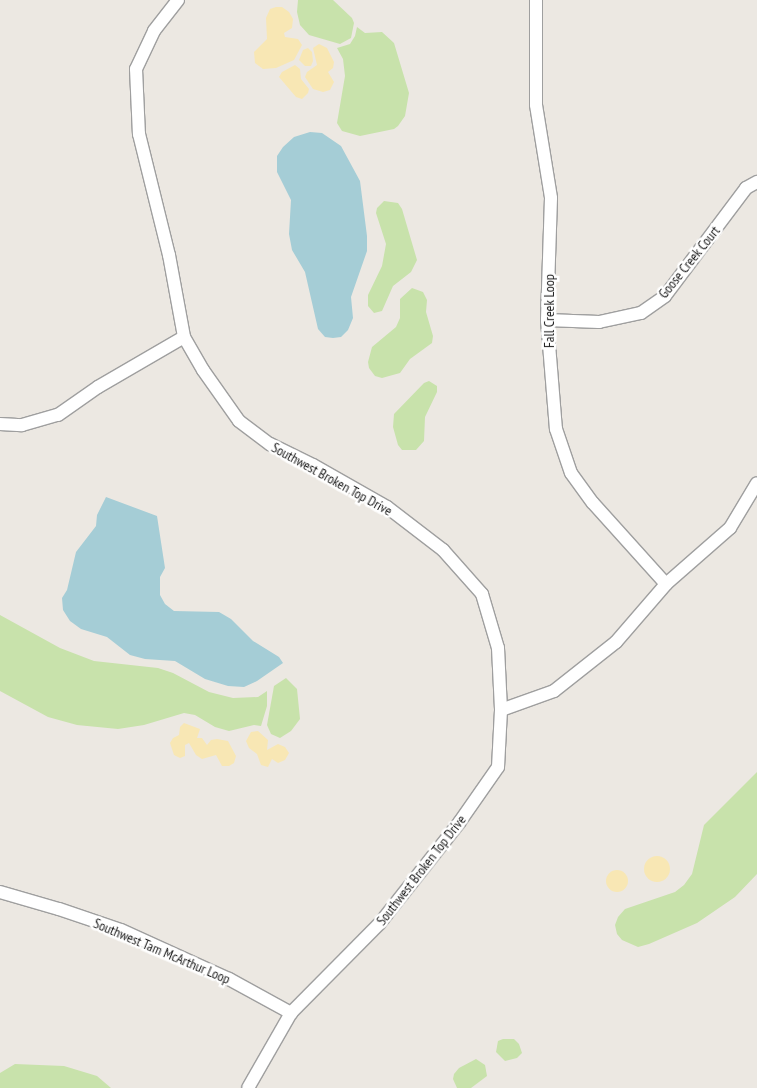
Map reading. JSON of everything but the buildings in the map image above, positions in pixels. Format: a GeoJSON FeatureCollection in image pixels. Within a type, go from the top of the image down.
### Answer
{"type":"FeatureCollection","features":[{"type":"Feature","properties":{"kind":"street","name":"Southwest Broken Top Drive"},"geometry":{"type":"LineString","coordinates":[[178,0],[154,31],[136,69],[139,134],[169,255],[184,337],[203,370],[239,421],[270,444],[313,465],[387,507],[444,550],[482,594],[498,648],[502,710],[498,767],[459,823],[380,923],[291,1013],[248,1088]]}},
{"type":"Feature","properties":{"kind":"street","name":"Fall Creek Loop"},"geometry":{"type":"LineString","coordinates":[[536,0],[536,105],[551,198],[548,320],[556,429],[571,473],[613,527],[666,584]]}},
{"type":"Feature","properties":{"kind":"street","name":"Goose Creek Court"},"geometry":{"type":"LineString","coordinates":[[548,320],[599,322],[640,313],[665,296],[746,188],[757,182]]}},
{"type":"Feature","properties":{"kind":"street"},"geometry":{"type":"LineString","coordinates":[[0,424],[22,425],[58,415],[98,387],[184,337]]}},
{"type":"Feature","properties":{"kind":"street"},"geometry":{"type":"LineString","coordinates":[[502,710],[554,691],[616,642],[666,584],[730,528],[757,483]]}},
{"type":"Feature","properties":{"kind":"street","name":"Southwest Tam McArthur Loop"},"geometry":{"type":"LineString","coordinates":[[0,892],[121,930],[229,979],[291,1013]]}},
{"type":"Feature","properties":{"kind":"green space"},"geometry":{"type":"Polygon","coordinates":[[[298,0],[333,0],[352,18],[354,23],[351,38],[340,44],[309,35],[300,25],[297,12],[298,0]]]}},
{"type":"Feature","properties":{"kind":"green space"},"geometry":{"type":"Polygon","coordinates":[[[357,27],[365,33],[382,32],[394,43],[409,93],[405,116],[398,126],[394,129],[360,136],[342,131],[337,123],[345,76],[343,59],[337,48],[350,44],[355,36],[357,27]]]}},
{"type":"Feature","properties":{"kind":"green space"},"geometry":{"type":"Polygon","coordinates":[[[384,201],[398,203],[402,209],[417,260],[411,272],[393,286],[382,311],[374,313],[368,306],[368,295],[382,266],[386,244],[376,213],[377,208],[384,201]]]}},
{"type":"Feature","properties":{"kind":"green space"},"geometry":{"type":"Polygon","coordinates":[[[412,288],[423,292],[427,300],[426,312],[433,336],[432,343],[410,359],[400,373],[382,378],[375,376],[369,368],[368,362],[372,347],[396,327],[400,318],[400,299],[412,288]]]}},
{"type":"Feature","properties":{"kind":"green space"},"geometry":{"type":"Polygon","coordinates":[[[429,381],[437,386],[437,392],[425,417],[424,441],[416,450],[402,450],[398,445],[393,427],[394,414],[424,383],[429,381]]]}},
{"type":"Feature","properties":{"kind":"green space"},"geometry":{"type":"Polygon","coordinates":[[[0,615],[60,648],[94,661],[158,668],[173,673],[209,692],[233,698],[258,697],[267,691],[267,706],[261,726],[254,725],[229,731],[215,727],[195,715],[184,713],[144,725],[118,729],[77,725],[48,717],[0,691],[0,615]]]}},
{"type":"Feature","properties":{"kind":"green space"},"geometry":{"type":"Polygon","coordinates":[[[286,678],[297,689],[300,719],[291,731],[280,738],[271,734],[267,725],[274,686],[286,678]]]}},
{"type":"Feature","properties":{"kind":"green space"},"geometry":{"type":"Polygon","coordinates":[[[757,772],[757,874],[735,897],[697,923],[638,947],[622,940],[617,934],[615,925],[618,917],[625,909],[675,892],[684,885],[692,874],[704,825],[757,772]]]}},
{"type":"Feature","properties":{"kind":"green space"},"geometry":{"type":"Polygon","coordinates":[[[514,1039],[519,1044],[522,1053],[517,1058],[505,1061],[496,1052],[498,1041],[514,1039]]]}},
{"type":"Feature","properties":{"kind":"green space"},"geometry":{"type":"Polygon","coordinates":[[[476,1059],[485,1065],[487,1076],[471,1088],[457,1088],[453,1079],[454,1074],[459,1068],[476,1059]]]}},
{"type":"Feature","properties":{"kind":"green space"},"geometry":{"type":"Polygon","coordinates":[[[15,1064],[64,1066],[97,1076],[111,1088],[0,1088],[0,1073],[15,1064]]]}},
{"type":"Feature","properties":{"kind":"sand"},"geometry":{"type":"Polygon","coordinates":[[[282,7],[289,12],[293,19],[292,28],[284,33],[285,37],[298,39],[302,45],[294,60],[276,68],[263,69],[255,63],[254,52],[267,39],[266,18],[270,9],[282,7]]]}},
{"type":"Feature","properties":{"kind":"sand"},"geometry":{"type":"Polygon","coordinates":[[[319,44],[327,48],[334,62],[333,68],[328,72],[334,82],[330,90],[323,92],[313,89],[305,77],[307,72],[317,65],[313,48],[319,44]]]}},
{"type":"Feature","properties":{"kind":"sand"},"geometry":{"type":"Polygon","coordinates":[[[308,48],[312,52],[313,61],[311,66],[305,66],[299,60],[303,50],[308,48]]]}},
{"type":"Feature","properties":{"kind":"sand"},"geometry":{"type":"Polygon","coordinates":[[[295,65],[300,69],[301,79],[309,89],[302,99],[296,97],[279,77],[282,72],[295,65]]]}},
{"type":"Feature","properties":{"kind":"sand"},"geometry":{"type":"Polygon","coordinates":[[[184,723],[200,729],[197,738],[202,738],[207,745],[211,740],[228,741],[236,756],[234,763],[229,766],[222,766],[216,755],[202,759],[196,755],[189,743],[185,745],[185,756],[180,758],[174,755],[170,743],[173,738],[179,735],[180,727],[184,723]]]}},
{"type":"Feature","properties":{"kind":"sand"},"geometry":{"type":"Polygon","coordinates":[[[258,731],[268,740],[267,750],[278,744],[285,747],[289,753],[285,760],[278,763],[272,759],[268,767],[261,765],[257,754],[249,748],[246,741],[251,732],[258,731]]]}},
{"type":"Feature","properties":{"kind":"sand"},"geometry":{"type":"Polygon","coordinates":[[[657,856],[666,860],[670,869],[666,878],[657,882],[648,878],[644,869],[648,860],[657,856]]]}},
{"type":"Feature","properties":{"kind":"sand"},"geometry":{"type":"Polygon","coordinates":[[[617,870],[625,873],[628,881],[625,889],[617,892],[609,889],[606,881],[609,873],[617,870]]]}},
{"type":"Feature","properties":{"kind":"water"},"geometry":{"type":"Polygon","coordinates":[[[310,132],[322,133],[341,146],[360,181],[367,251],[351,297],[353,318],[348,330],[341,337],[325,337],[318,329],[305,272],[292,250],[289,234],[291,200],[277,172],[277,156],[283,147],[294,137],[310,132]]]}},
{"type":"Feature","properties":{"kind":"water"},"geometry":{"type":"Polygon","coordinates":[[[106,497],[157,516],[165,568],[160,577],[160,595],[165,604],[174,611],[219,612],[231,619],[253,641],[279,657],[283,663],[257,681],[244,687],[228,686],[205,679],[175,661],[145,659],[130,655],[107,637],[81,629],[70,621],[63,610],[62,598],[67,590],[76,552],[96,526],[97,515],[106,497]]]}}]}
